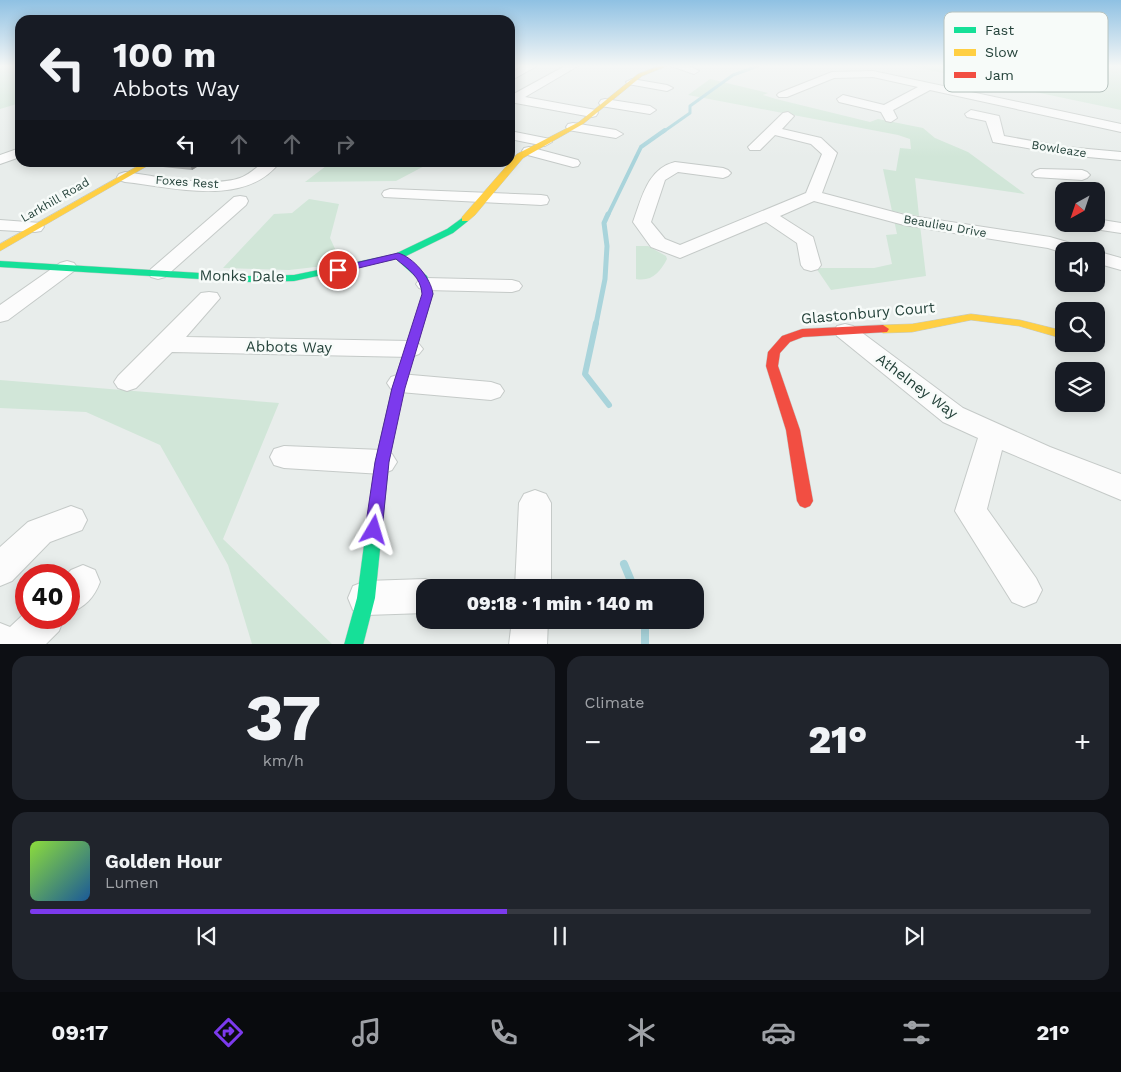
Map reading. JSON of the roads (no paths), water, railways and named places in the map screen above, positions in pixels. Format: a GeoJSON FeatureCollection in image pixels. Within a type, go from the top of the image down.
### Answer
{"type":"FeatureCollection","features":[{"type":"Feature","properties":{"kind":"street","name":"Monks Dale"},"geometry":{"type":"LineString","coordinates":[[515,162],[520,156],[573,127],[614,96]]}},
{"type":"Feature","properties":{"kind":"street"},"geometry":{"type":"LineString","coordinates":[[843,99],[889,113],[914,96]]}},
{"type":"Feature","properties":{"kind":"street"},"geometry":{"type":"LineString","coordinates":[[974,96],[1121,128]]}},
{"type":"Feature","properties":{"kind":"street"},"geometry":{"type":"LineString","coordinates":[[515,100],[592,113]]}},
{"type":"Feature","properties":{"kind":"street"},"geometry":{"type":"LineString","coordinates":[[605,103],[650,110]]}},
{"type":"Feature","properties":{"kind":"street"},"geometry":{"type":"LineString","coordinates":[[971,114],[997,118],[1018,106]]}},
{"type":"Feature","properties":{"kind":"street"},"geometry":{"type":"LineString","coordinates":[[755,147],[788,116]]}},
{"type":"Feature","properties":{"kind":"street","name":"Bowleaze"},"geometry":{"type":"LineString","coordinates":[[997,118],[992,121],[998,139],[1091,154],[1121,156]]}},
{"type":"Feature","properties":{"kind":"street"},"geometry":{"type":"LineString","coordinates":[[573,127],[616,134]]}},
{"type":"Feature","properties":{"kind":"street"},"geometry":{"type":"LineString","coordinates":[[668,268],[680,252],[813,196],[830,153],[816,141],[774,131]]}},
{"type":"Feature","properties":{"kind":"street"},"geometry":{"type":"LineString","coordinates":[[515,136],[545,142]]}},
{"type":"Feature","properties":{"kind":"street"},"geometry":{"type":"LineString","coordinates":[[1037,146],[1040,160],[1061,174]]}},
{"type":"Feature","properties":{"kind":"street"},"geometry":{"type":"LineString","coordinates":[[529,151],[574,163]]}},
{"type":"Feature","properties":{"kind":"street"},"geometry":{"type":"LineString","coordinates":[[0,160],[15,154]]}},
{"type":"Feature","properties":{"kind":"street"},"geometry":{"type":"LineString","coordinates":[[680,252],[658,243],[642,222],[658,178],[677,162],[723,173]]}},
{"type":"Feature","properties":{"kind":"street","name":"Larkhill Road"},"geometry":{"type":"LineString","coordinates":[[0,248],[142,167]]}},
{"type":"Feature","properties":{"kind":"street","name":"Foxes Rest"},"geometry":{"type":"LineString","coordinates":[[125,176],[206,186],[226,185],[245,182],[266,167]]}},
{"type":"Feature","properties":{"kind":"street","name":"Monks Dale"},"geometry":{"type":"LineString","coordinates":[[0,264],[250,279],[294,278],[338,270],[398,256],[450,231],[472,212],[511,167]]}},
{"type":"Feature","properties":{"kind":"street"},"geometry":{"type":"LineString","coordinates":[[1040,174],[1082,174]]}},
{"type":"Feature","properties":{"kind":"street"},"geometry":{"type":"LineString","coordinates":[[390,194],[541,200]]}},
{"type":"Feature","properties":{"kind":"street","name":"Beaulieu Drive"},"geometry":{"type":"LineString","coordinates":[[813,196],[904,220],[1055,244]]}},
{"type":"Feature","properties":{"kind":"street"},"geometry":{"type":"LineString","coordinates":[[158,273],[240,201]]}},
{"type":"Feature","properties":{"kind":"street"},"geometry":{"type":"LineString","coordinates":[[930,204],[935,225]]}},
{"type":"Feature","properties":{"kind":"street"},"geometry":{"type":"LineString","coordinates":[[766,215],[806,240],[811,265]]}},
{"type":"Feature","properties":{"kind":"street"},"geometry":{"type":"LineString","coordinates":[[0,225],[35,228]]}},
{"type":"Feature","properties":{"kind":"street"},"geometry":{"type":"LineString","coordinates":[[1105,226],[1121,228]]}},
{"type":"Feature","properties":{"kind":"street"},"geometry":{"type":"LineString","coordinates":[[353,644],[366,598],[382,462],[400,383],[428,294],[426,284],[418,272],[398,256]]}},
{"type":"Feature","properties":{"kind":"street"},"geometry":{"type":"LineString","coordinates":[[1105,260],[1121,264]]}},
{"type":"Feature","properties":{"kind":"street"},"geometry":{"type":"LineString","coordinates":[[0,315],[67,267]]}},
{"type":"Feature","properties":{"kind":"street"},"geometry":{"type":"LineString","coordinates":[[426,284],[512,286]]}},
{"type":"Feature","properties":{"kind":"street"},"geometry":{"type":"LineString","coordinates":[[127,382],[209,298]]}},
{"type":"Feature","properties":{"kind":"street","name":"Glastonbury Court"},"geometry":{"type":"LineString","coordinates":[[805,501],[796,444],[787,404],[772,371],[774,352],[787,338],[802,333],[912,328],[971,316],[1020,322],[1055,332]]}},
{"type":"Feature","properties":{"kind":"street","name":"Athelney Way"},"geometry":{"type":"LineString","coordinates":[[845,331],[953,415],[1121,487]]}},
{"type":"Feature","properties":{"kind":"street","name":"Abbots Way"},"geometry":{"type":"LineString","coordinates":[[166,344],[411,349]]}},
{"type":"Feature","properties":{"kind":"street"},"geometry":{"type":"LineString","coordinates":[[400,383],[491,390]]}},
{"type":"Feature","properties":{"kind":"street"},"geometry":{"type":"LineString","coordinates":[[993,433],[971,511],[1024,590]]}},
{"type":"Feature","properties":{"kind":"street"},"geometry":{"type":"LineString","coordinates":[[284,457],[382,462]]}},
{"type":"Feature","properties":{"kind":"street"},"geometry":{"type":"LineString","coordinates":[[533,579],[535,503]]}},
{"type":"Feature","properties":{"kind":"street"},"geometry":{"type":"LineString","coordinates":[[0,570],[39,532],[71,520]]}},
{"type":"Feature","properties":{"kind":"street"},"geometry":{"type":"LineString","coordinates":[[366,598],[416,596]]}},
{"type":"Feature","properties":{"kind":"street"},"geometry":{"type":"LineString","coordinates":[[18,644],[34,629]]}},
{"type":"Feature","properties":{"kind":"street"},"geometry":{"type":"LineString","coordinates":[[528,644],[529,629]]}},
{"type":"Feature","properties":{"kind":"waterway"},"geometry":{"type":"LineString","coordinates":[[663,132],[690,113],[690,106],[704,96]]}},
{"type":"Feature","properties":{"kind":"waterway"},"geometry":{"type":"LineString","coordinates":[[608,215],[641,147],[665,130]]}},
{"type":"Feature","properties":{"kind":"waterway"},"geometry":{"type":"LineString","coordinates":[[596,324],[605,279],[607,246],[604,223],[608,214]]}},
{"type":"Feature","properties":{"kind":"waterway"},"geometry":{"type":"LineString","coordinates":[[596,323],[585,374],[609,405]]}},
{"type":"Feature","properties":{"kind":"waterway"},"geometry":{"type":"LineString","coordinates":[[624,564],[630,579]]}},
{"type":"Feature","properties":{"kind":"waterway"},"geometry":{"type":"LineString","coordinates":[[645,629],[645,644]]}}]}
